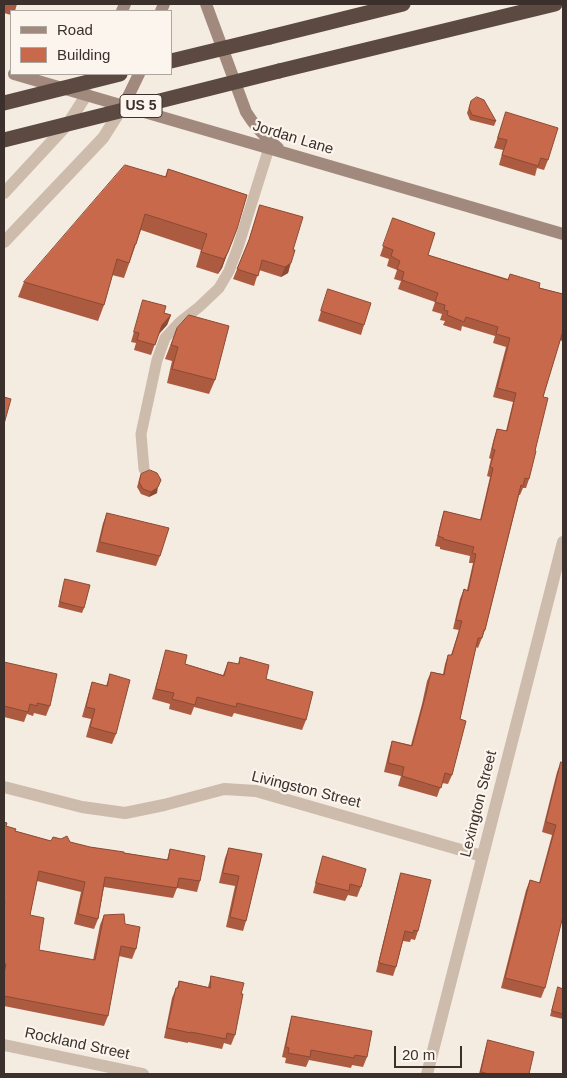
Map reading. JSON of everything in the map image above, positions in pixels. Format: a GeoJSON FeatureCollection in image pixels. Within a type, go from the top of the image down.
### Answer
{"type":"FeatureCollection","features":[{"type":"Feature","properties":{"kind":"highway"},"geometry":{"type":"LineString","coordinates":[[172,61],[403,4]]}},
{"type":"Feature","properties":{"kind":"highway","name":"US 5"},"geometry":{"type":"LineString","coordinates":[[4,140],[555,4]]}},
{"type":"Feature","properties":{"kind":"highway","name":"US 5"},"geometry":{"type":"LineString","coordinates":[[4,103],[116,75]]}},
{"type":"Feature","properties":{"kind":"main road"},"geometry":{"type":"LineString","coordinates":[[206,4],[246,112],[261,134],[284,153]]}},
{"type":"Feature","properties":{"kind":"main road","name":"Jordan Lane"},"geometry":{"type":"LineString","coordinates":[[20,75],[563,234]]}},
{"type":"Feature","properties":{"kind":"main road"},"geometry":{"type":"LineString","coordinates":[[87,94],[98,75]]}},
{"type":"Feature","properties":{"kind":"main road"},"geometry":{"type":"LineString","coordinates":[[124,105],[139,75]]}},
{"type":"Feature","properties":{"kind":"street"},"geometry":{"type":"LineString","coordinates":[[4,193],[67,125],[87,94]]}},
{"type":"Feature","properties":{"kind":"street"},"geometry":{"type":"LineString","coordinates":[[4,242],[103,138],[124,105]]}},
{"type":"Feature","properties":{"kind":"street","name":"Lexington Street"},"geometry":{"type":"LineString","coordinates":[[426,1074],[563,542]]}},
{"type":"Feature","properties":{"kind":"street","name":"Livingston Street"},"geometry":{"type":"LineString","coordinates":[[4,787],[82,807],[125,813],[224,789],[256,791],[482,856]]}},
{"type":"Feature","properties":{"kind":"street","name":"Rockland Street"},"geometry":{"type":"LineString","coordinates":[[4,1045],[143,1074]]}},
{"type":"Feature","properties":{"kind":"lane"},"geometry":{"type":"LineString","coordinates":[[144,469],[141,434],[157,360],[165,338],[180,322],[219,288],[229,271],[269,148]]}},
{"type":"Feature","properties":{"kind":"building"},"geometry":{"type":"Polygon","coordinates":[[[477,97],[484,100],[496,121],[472,115],[469,108],[471,101],[477,97]]]}},
{"type":"Feature","properties":{"kind":"building"},"geometry":{"type":"Polygon","coordinates":[[[506,112],[558,128],[548,160],[541,158],[538,166],[502,155],[507,140],[498,138],[506,112]]]}},
{"type":"Feature","properties":{"kind":"building"},"geometry":{"type":"Polygon","coordinates":[[[125,165],[166,177],[168,169],[247,195],[237,229],[224,259],[201,252],[207,234],[145,214],[129,263],[117,259],[104,305],[24,282],[125,165]]]}},
{"type":"Feature","properties":{"kind":"building"},"geometry":{"type":"Polygon","coordinates":[[[260,205],[303,217],[291,263],[285,267],[262,260],[258,276],[237,269],[260,205]]]}},
{"type":"Feature","properties":{"kind":"building"},"geometry":{"type":"Polygon","coordinates":[[[393,218],[435,233],[428,255],[508,280],[510,274],[540,283],[539,288],[563,294],[563,331],[543,397],[548,398],[536,451],[529,479],[525,478],[523,486],[521,485],[485,630],[482,638],[478,638],[460,719],[466,721],[452,775],[445,773],[441,788],[402,776],[404,767],[388,763],[392,741],[412,746],[431,672],[444,675],[448,655],[452,655],[462,621],[456,620],[464,589],[468,591],[476,554],[472,553],[474,547],[438,536],[444,511],[481,520],[493,468],[490,467],[495,450],[492,449],[497,429],[507,431],[516,393],[497,388],[510,338],[496,334],[498,327],[466,317],[464,322],[447,315],[448,311],[444,310],[445,305],[435,302],[438,293],[402,280],[404,272],[397,269],[400,261],[391,256],[393,250],[383,246],[393,218]]]}},
{"type":"Feature","properties":{"kind":"building"},"geometry":{"type":"Polygon","coordinates":[[[328,289],[371,303],[364,325],[321,311],[328,289]]]}},
{"type":"Feature","properties":{"kind":"building"},"geometry":{"type":"Polygon","coordinates":[[[143,300],[166,306],[164,313],[171,315],[162,325],[155,345],[137,340],[139,333],[134,332],[143,300]]]}},
{"type":"Feature","properties":{"kind":"building"},"geometry":{"type":"Polygon","coordinates":[[[189,315],[229,326],[215,380],[172,369],[178,347],[171,345],[177,328],[189,315]]]}},
{"type":"Feature","properties":{"kind":"building"},"geometry":{"type":"Polygon","coordinates":[[[4,397],[11,399],[4,424],[4,397]]]}},
{"type":"Feature","properties":{"kind":"building"},"geometry":{"type":"Polygon","coordinates":[[[150,470],[157,473],[161,480],[158,487],[151,492],[143,489],[139,482],[141,474],[150,470]]]}},
{"type":"Feature","properties":{"kind":"building"},"geometry":{"type":"Polygon","coordinates":[[[107,513],[169,528],[160,556],[100,542],[107,513]]]}},
{"type":"Feature","properties":{"kind":"building"},"geometry":{"type":"Polygon","coordinates":[[[65,579],[90,585],[84,608],[60,602],[65,579]]]}},
{"type":"Feature","properties":{"kind":"building"},"geometry":{"type":"Polygon","coordinates":[[[166,650],[187,655],[185,664],[224,676],[228,662],[239,664],[240,657],[269,665],[266,679],[313,692],[306,720],[237,703],[236,707],[197,697],[195,705],[172,699],[174,693],[156,689],[166,650]]]}},
{"type":"Feature","properties":{"kind":"building"},"geometry":{"type":"Polygon","coordinates":[[[4,662],[57,674],[50,706],[37,703],[37,706],[30,704],[28,712],[4,706],[4,662]]]}},
{"type":"Feature","properties":{"kind":"building"},"geometry":{"type":"Polygon","coordinates":[[[110,674],[130,680],[116,734],[90,727],[95,709],[86,707],[92,682],[107,686],[110,674]]]}},
{"type":"Feature","properties":{"kind":"building"},"geometry":{"type":"Polygon","coordinates":[[[561,762],[563,763],[563,916],[545,988],[505,978],[530,880],[540,883],[556,825],[546,822],[561,762]]]}},
{"type":"Feature","properties":{"kind":"building"},"geometry":{"type":"Polygon","coordinates":[[[4,822],[7,823],[6,826],[16,829],[15,831],[51,841],[53,837],[61,839],[67,836],[70,842],[90,847],[168,860],[170,849],[205,856],[200,881],[179,878],[177,888],[105,877],[98,919],[78,914],[85,882],[39,871],[30,915],[44,918],[39,950],[95,960],[104,915],[124,914],[125,924],[140,927],[136,949],[121,946],[108,1016],[4,996],[6,964],[4,964],[4,822]]]}},
{"type":"Feature","properties":{"kind":"building"},"geometry":{"type":"Polygon","coordinates":[[[229,848],[262,854],[246,921],[230,917],[239,876],[223,873],[229,848]]]}},
{"type":"Feature","properties":{"kind":"building"},"geometry":{"type":"Polygon","coordinates":[[[323,856],[366,869],[361,887],[350,884],[349,891],[316,883],[323,856]]]}},
{"type":"Feature","properties":{"kind":"building"},"geometry":{"type":"Polygon","coordinates":[[[401,873],[431,880],[418,931],[414,930],[413,933],[405,931],[396,967],[379,963],[401,873]]]}},
{"type":"Feature","properties":{"kind":"building"},"geometry":{"type":"Polygon","coordinates":[[[211,976],[244,983],[235,1035],[227,1033],[226,1039],[167,1028],[179,981],[210,988],[211,976]]]}},
{"type":"Feature","properties":{"kind":"building"},"geometry":{"type":"Polygon","coordinates":[[[558,987],[563,989],[563,1014],[552,1011],[558,987]]]}},
{"type":"Feature","properties":{"kind":"building"},"geometry":{"type":"Polygon","coordinates":[[[292,1016],[372,1031],[367,1057],[355,1055],[354,1058],[311,1050],[310,1057],[288,1053],[289,1048],[286,1047],[292,1016]]]}},
{"type":"Feature","properties":{"kind":"building"},"geometry":{"type":"Polygon","coordinates":[[[488,1040],[534,1052],[529,1074],[489,1074],[481,1072],[488,1040]]]}}]}
